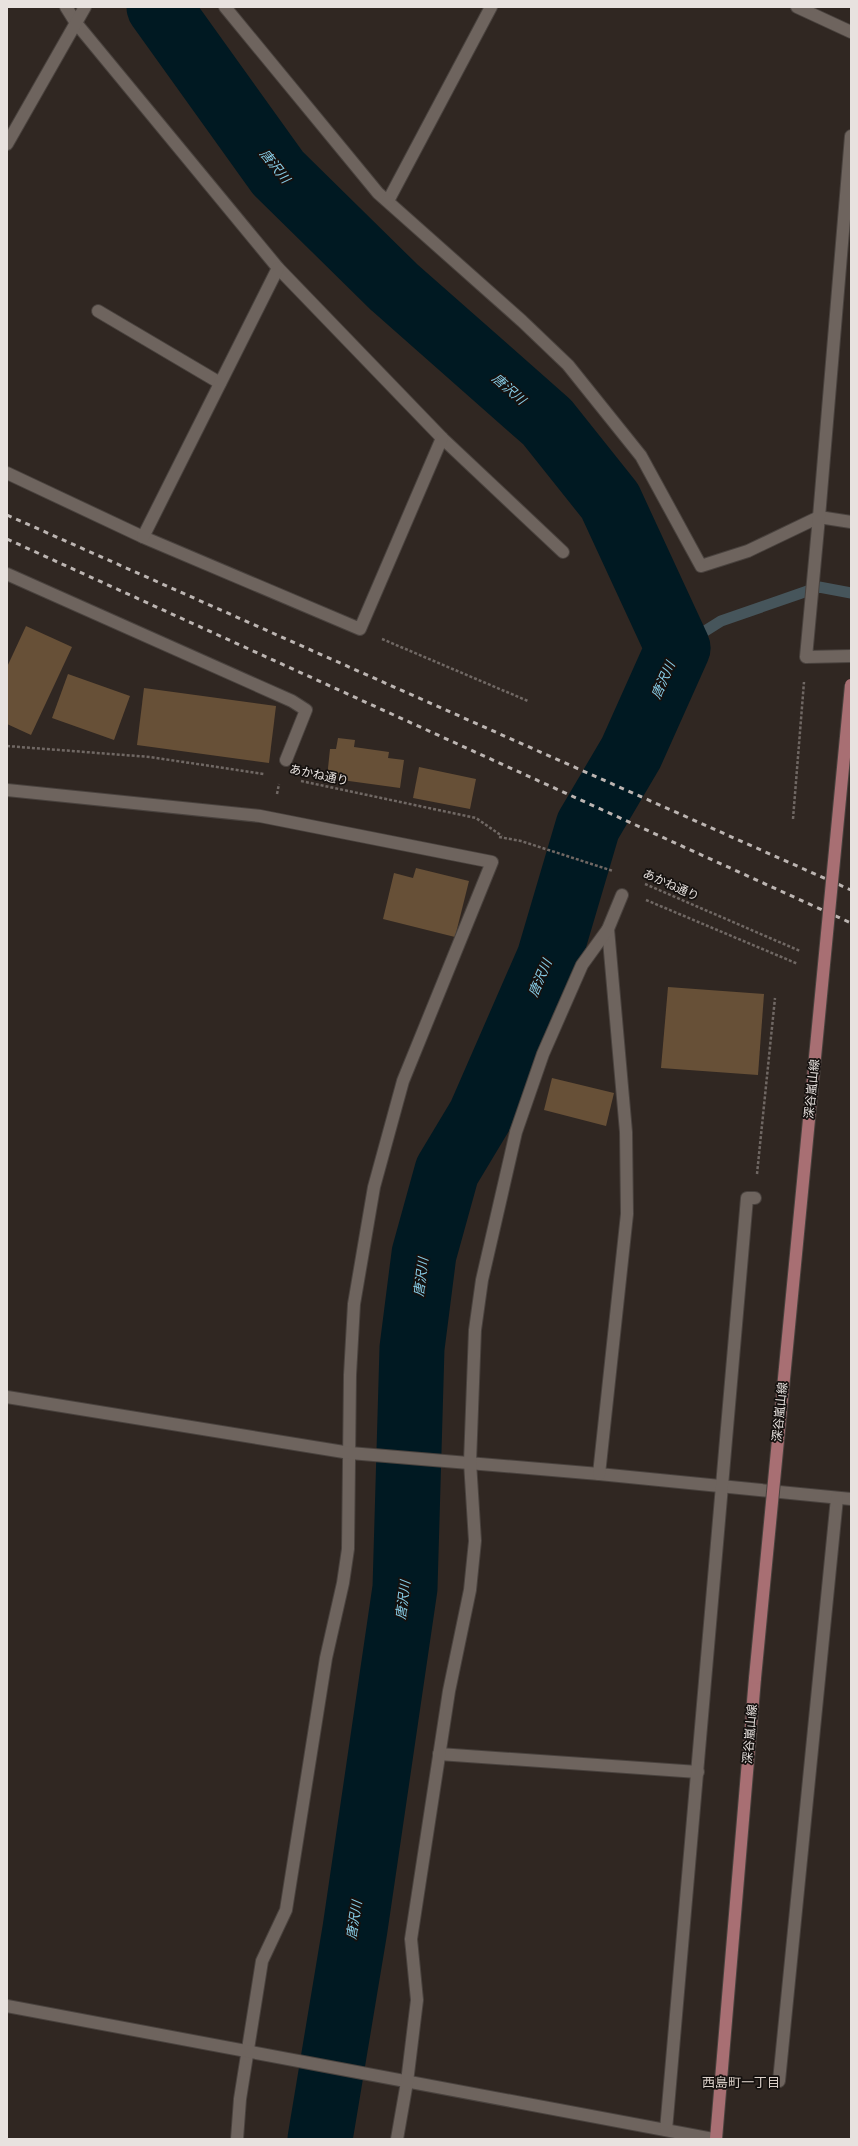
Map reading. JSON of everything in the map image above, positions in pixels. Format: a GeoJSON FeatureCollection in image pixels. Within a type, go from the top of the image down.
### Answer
{"type":"FeatureCollection","features":[{"type":"Feature","properties":{"kind":"main road","name":"深谷嵐山線"},"geometry":{"type":"LineString","coordinates":[[714,2139],[754,1678],[851,685]]}},
{"type":"Feature","properties":{"kind":"street"},"geometry":{"type":"LineString","coordinates":[[66,7],[76,24],[278,268],[442,438],[563,552]]}},
{"type":"Feature","properties":{"kind":"street"},"geometry":{"type":"LineString","coordinates":[[7,144],[85,7]]}},
{"type":"Feature","properties":{"kind":"street"},"geometry":{"type":"LineString","coordinates":[[225,7],[378,193],[522,321],[568,366],[640,456],[701,566],[748,551],[819,518],[851,522]]}},
{"type":"Feature","properties":{"kind":"street"},"geometry":{"type":"LineString","coordinates":[[388,201],[491,7]]}},
{"type":"Feature","properties":{"kind":"street"},"geometry":{"type":"LineString","coordinates":[[797,7],[851,32]]}},
{"type":"Feature","properties":{"kind":"street"},"geometry":{"type":"LineString","coordinates":[[851,136],[847,238],[806,658],[851,656]]}},
{"type":"Feature","properties":{"kind":"street"},"geometry":{"type":"LineString","coordinates":[[143,537],[278,268]]}},
{"type":"Feature","properties":{"kind":"street"},"geometry":{"type":"LineString","coordinates":[[98,311],[220,383]]}},
{"type":"Feature","properties":{"kind":"street"},"geometry":{"type":"LineString","coordinates":[[7,473],[143,537],[360,629],[442,438]]}},
{"type":"Feature","properties":{"kind":"street"},"geometry":{"type":"LineString","coordinates":[[7,574],[292,701],[306,710],[286,760]]}},
{"type":"Feature","properties":{"kind":"street"},"geometry":{"type":"LineString","coordinates":[[7,790],[260,816],[492,862],[403,1081],[374,1187],[354,1304],[350,1375],[348,1550],[343,1583],[326,1658],[286,1910],[262,1961],[240,2099],[237,2139]]}},
{"type":"Feature","properties":{"kind":"street"},"geometry":{"type":"LineString","coordinates":[[397,2139],[407,2082],[416,2000],[411,1939],[449,1691],[461,1636],[475,1541],[470,1462],[475,1330],[482,1280],[516,1132],[544,1054],[582,965],[608,929],[622,895]]}},
{"type":"Feature","properties":{"kind":"street"},"geometry":{"type":"LineString","coordinates":[[599,1474],[627,1214],[626,1132],[608,929]]}},
{"type":"Feature","properties":{"kind":"street"},"geometry":{"type":"LineString","coordinates":[[666,2130],[747,1198],[755,1198]]}},
{"type":"Feature","properties":{"kind":"street"},"geometry":{"type":"LineString","coordinates":[[7,1397],[350,1454],[470,1462],[851,1499]]}},
{"type":"Feature","properties":{"kind":"street"},"geometry":{"type":"LineString","coordinates":[[779,2081],[837,1498]]}},
{"type":"Feature","properties":{"kind":"street"},"geometry":{"type":"LineString","coordinates":[[439,1754],[698,1772]]}},
{"type":"Feature","properties":{"kind":"street"},"geometry":{"type":"LineString","coordinates":[[7,2006],[265,2056],[714,2139]]}},
{"type":"Feature","properties":{"kind":"path"},"geometry":{"type":"LineString","coordinates":[[360,629],[528,702]]}},
{"type":"Feature","properties":{"kind":"path"},"geometry":{"type":"LineString","coordinates":[[793,819],[806,658]]}},
{"type":"Feature","properties":{"kind":"path"},"geometry":{"type":"LineString","coordinates":[[7,746],[150,758],[266,774]]}},
{"type":"Feature","properties":{"kind":"path","name":"あかね通り"},"geometry":{"type":"LineString","coordinates":[[297,780],[476,818],[502,836],[614,872]]}},
{"type":"Feature","properties":{"kind":"path","name":"あかね通り"},"geometry":{"type":"LineString","coordinates":[[642,882],[803,952]]}},
{"type":"Feature","properties":{"kind":"path","name":"あかね通り"},"geometry":{"type":"LineString","coordinates":[[642,894],[647,901],[805,967]]}},
{"type":"Feature","properties":{"kind":"path"},"geometry":{"type":"LineString","coordinates":[[755,1198],[775,998]]}},
{"type":"Feature","properties":{"kind":"building"},"geometry":{"type":"Polygon","coordinates":[[[26,626],[72,647],[31,735],[7,724],[7,667],[26,626]]]}},
{"type":"Feature","properties":{"kind":"building"},"geometry":{"type":"Polygon","coordinates":[[[68,674],[130,696],[114,740],[52,718],[68,674]]]}},
{"type":"Feature","properties":{"kind":"building"},"geometry":{"type":"Polygon","coordinates":[[[144,688],[276,706],[269,763],[137,745],[144,688]]]}},
{"type":"Feature","properties":{"kind":"building"},"geometry":{"type":"Polygon","coordinates":[[[338,738],[355,740],[354,747],[389,752],[388,758],[404,760],[400,788],[327,778],[330,749],[336,749],[338,738]]]}},
{"type":"Feature","properties":{"kind":"building"},"geometry":{"type":"Polygon","coordinates":[[[419,767],[476,779],[470,809],[413,798],[419,767]]]}},
{"type":"Feature","properties":{"kind":"building"},"geometry":{"type":"Polygon","coordinates":[[[416,868],[469,881],[455,937],[383,919],[394,873],[413,878],[416,868]]]}},
{"type":"Feature","properties":{"kind":"building"},"geometry":{"type":"Polygon","coordinates":[[[668,987],[764,994],[758,1075],[661,1068],[668,987]]]}},
{"type":"Feature","properties":{"kind":"building"},"geometry":{"type":"Polygon","coordinates":[[[552,1078],[614,1093],[606,1126],[544,1110],[552,1078]]]}},
{"type":"Feature","properties":{"kind":"waterway","name":"唐沢川"},"geometry":{"type":"LineString","coordinates":[[159,7],[278,173],[394,287],[547,422],[610,501],[678,648],[631,753],[588,826],[549,958],[480,1116],[447,1171],[424,1254],[412,1348],[405,1588],[355,1929],[320,2139]]}},
{"type":"Feature","properties":{"kind":"waterway"},"geometry":{"type":"LineString","coordinates":[[678,648],[721,621],[819,587],[851,593]]}},
{"type":"Feature","properties":{"kind":"railway"},"geometry":{"type":"LineString","coordinates":[[7,515],[851,890]]}},
{"type":"Feature","properties":{"kind":"railway"},"geometry":{"type":"LineString","coordinates":[[7,539],[851,923]]}},
{"type":"Feature","properties":{"kind":"district","name":"西島町一丁目"},"geometry":{"type":"Point","coordinates":[741,2082]}}]}
